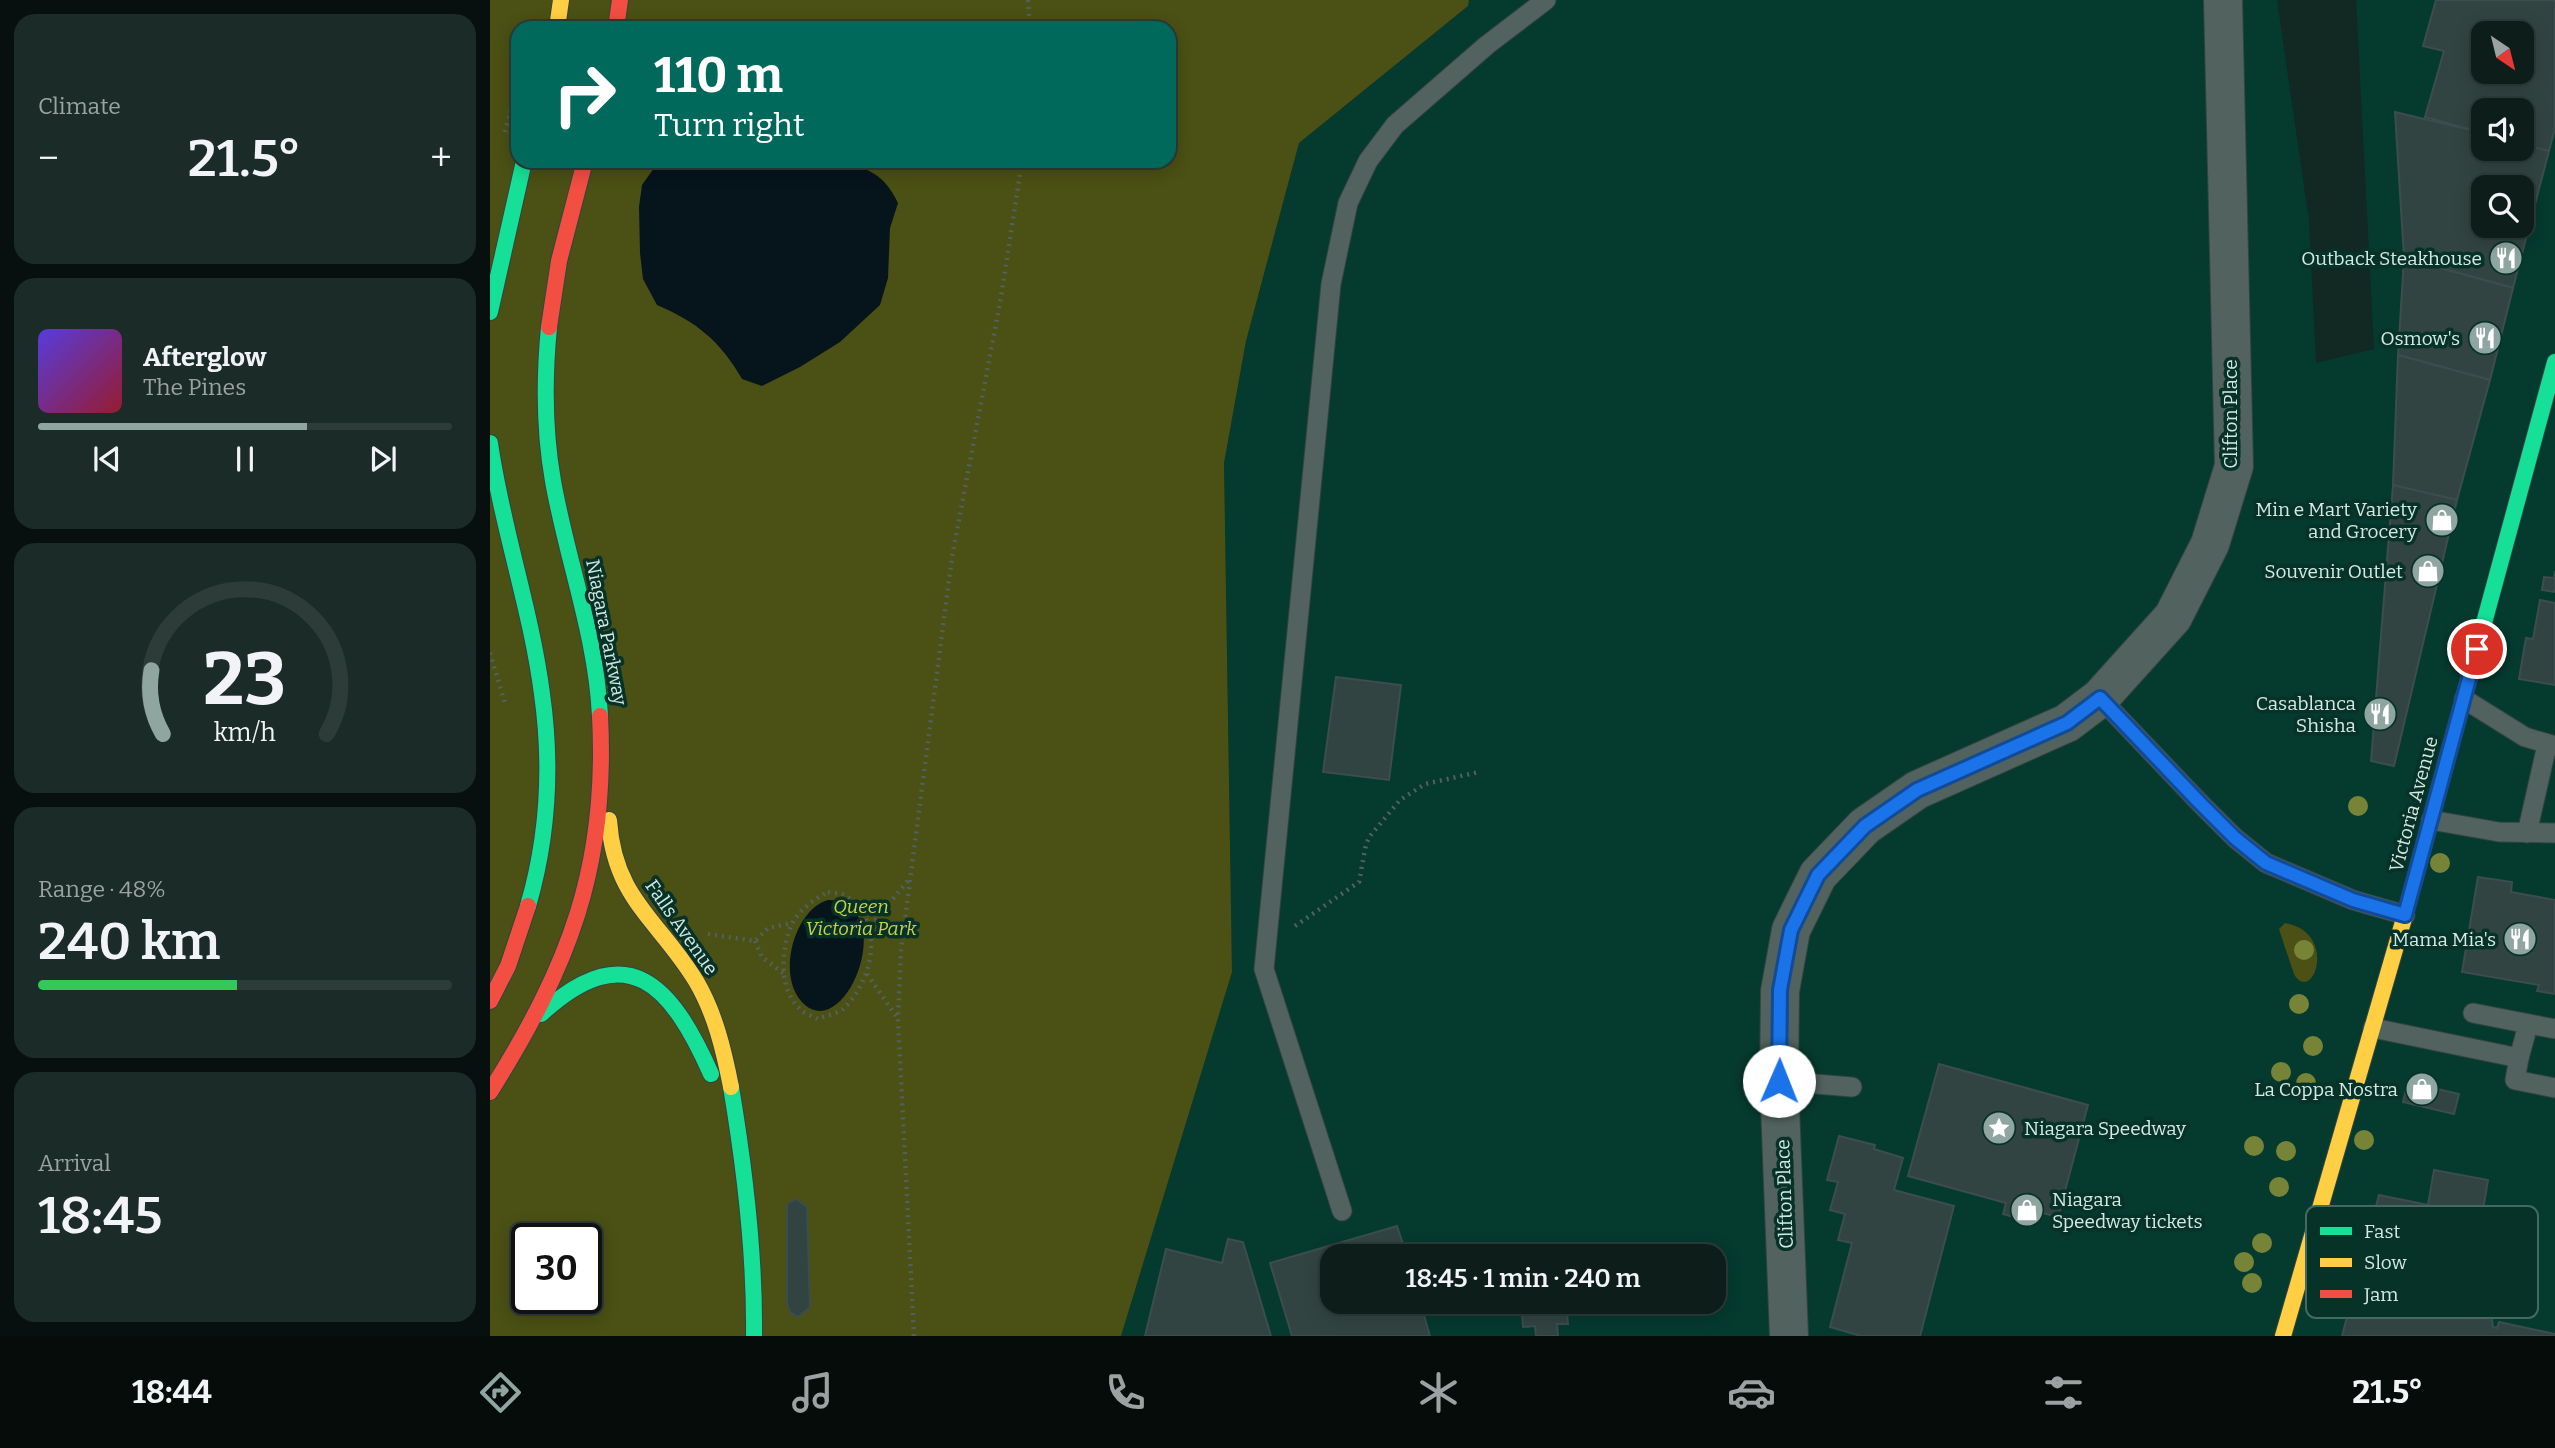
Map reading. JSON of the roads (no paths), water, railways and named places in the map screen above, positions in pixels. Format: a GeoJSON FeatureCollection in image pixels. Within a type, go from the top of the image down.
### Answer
{"type":"FeatureCollection","features":[{"type":"Feature","properties":{"kind":"main road"},"geometry":{"type":"LineString","coordinates":[[558,21],[561,0]]}},
{"type":"Feature","properties":{"kind":"main road"},"geometry":{"type":"LineString","coordinates":[[618,21],[620,0]]}},
{"type":"Feature","properties":{"kind":"main road"},"geometry":{"type":"LineString","coordinates":[[490,312],[522,168]]}},
{"type":"Feature","properties":{"kind":"main road","name":"Niagara Parkway"},"geometry":{"type":"LineString","coordinates":[[490,1093],[534,1021],[565,957],[584,899],[600,821],[604,737],[590,636],[557,499],[547,432],[545,377],[554,290],[583,168]]}},
{"type":"Feature","properties":{"kind":"main road","name":"Victoria Avenue"},"geometry":{"type":"LineString","coordinates":[[2321,1206],[2405,915],[2555,364]]}},
{"type":"Feature","properties":{"kind":"main road"},"geometry":{"type":"LineString","coordinates":[[490,443],[503,528],[541,690],[547,734],[548,771],[547,803],[533,885],[515,945],[490,1001]]}},
{"type":"Feature","properties":{"kind":"main road","name":"Falls Avenue"},"geometry":{"type":"LineString","coordinates":[[604,737],[613,854],[621,876],[640,907],[675,950],[705,997],[726,1056],[754,1253],[754,1336]]}},
{"type":"Feature","properties":{"kind":"main road","name":"Falls Avenue"},"geometry":{"type":"LineString","coordinates":[[534,1021],[554,1001],[593,976],[618,973],[643,981],[664,996],[682,1016],[696,1041],[739,1140]]}},
{"type":"Feature","properties":{"kind":"main road","name":"Victoria Avenue"},"geometry":{"type":"LineString","coordinates":[[2283,1336],[2306,1257]]}},
{"type":"Feature","properties":{"kind":"street","name":"Clifton Place"},"geometry":{"type":"LineString","coordinates":[[1789,1336],[1779,1081],[1780,990],[1791,930],[1818,875],[1865,826],[1917,790],[2067,723],[2100,698],[2173,617],[2210,544],[2234,466],[2223,0]]}},
{"type":"Feature","properties":{"kind":"lane"},"geometry":{"type":"LineString","coordinates":[[1342,1211],[1264,969],[1331,284],[1348,203],[1368,161],[1395,125],[1487,45],[1546,0]]}},
{"type":"Feature","properties":{"kind":"lane"},"geometry":{"type":"LineString","coordinates":[[2100,698],[2235,838],[2266,863],[2353,900],[2405,915]]}},
{"type":"Feature","properties":{"kind":"lane"},"geometry":{"type":"LineString","coordinates":[[2464,699],[2525,737],[2551,745],[2527,833]]}},
{"type":"Feature","properties":{"kind":"lane"},"geometry":{"type":"LineString","coordinates":[[2431,820],[2499,832],[2555,833]]}},
{"type":"Feature","properties":{"kind":"lane"},"geometry":{"type":"LineString","coordinates":[[2473,1013],[2555,1029]]}},
{"type":"Feature","properties":{"kind":"lane"},"geometry":{"type":"LineString","coordinates":[[2528,1024],[2515,1080],[2555,1088]]}},
{"type":"Feature","properties":{"kind":"lane"},"geometry":{"type":"LineString","coordinates":[[2373,1028],[2519,1058]]}},
{"type":"Feature","properties":{"kind":"lane"},"geometry":{"type":"LineString","coordinates":[[1779,1081],[1853,1087]]}},
{"type":"Feature","properties":{"kind":"place","name":"Outback Steakhouse"},"geometry":{"type":"Point","coordinates":[2506,258]}},
{"type":"Feature","properties":{"kind":"place","name":"Osmow's"},"geometry":{"type":"Point","coordinates":[2485,338]}},
{"type":"Feature","properties":{"kind":"place","name":"Min e Mart Variety and Grocery"},"geometry":{"type":"Point","coordinates":[2442,520]}},
{"type":"Feature","properties":{"kind":"place","name":"Souvenir Outlet"},"geometry":{"type":"Point","coordinates":[2428,571]}},
{"type":"Feature","properties":{"kind":"place","name":"Casablanca Shisha"},"geometry":{"type":"Point","coordinates":[2380,714]}},
{"type":"Feature","properties":{"kind":"place","name":"Mama Mia's"},"geometry":{"type":"Point","coordinates":[2520,939]}},
{"type":"Feature","properties":{"kind":"place","name":"La Coppa Nostra"},"geometry":{"type":"Point","coordinates":[2422,1089]}},
{"type":"Feature","properties":{"kind":"place","name":"Niagara Speedway"},"geometry":{"type":"Point","coordinates":[1999,1128]}},
{"type":"Feature","properties":{"kind":"place","name":"Niagara Speedway tickets"},"geometry":{"type":"Point","coordinates":[2027,1210]}},
{"type":"Feature","properties":{"kind":"park label","name":"Queen Victoria Park"},"geometry":{"type":"Point","coordinates":[861,917]}}]}
